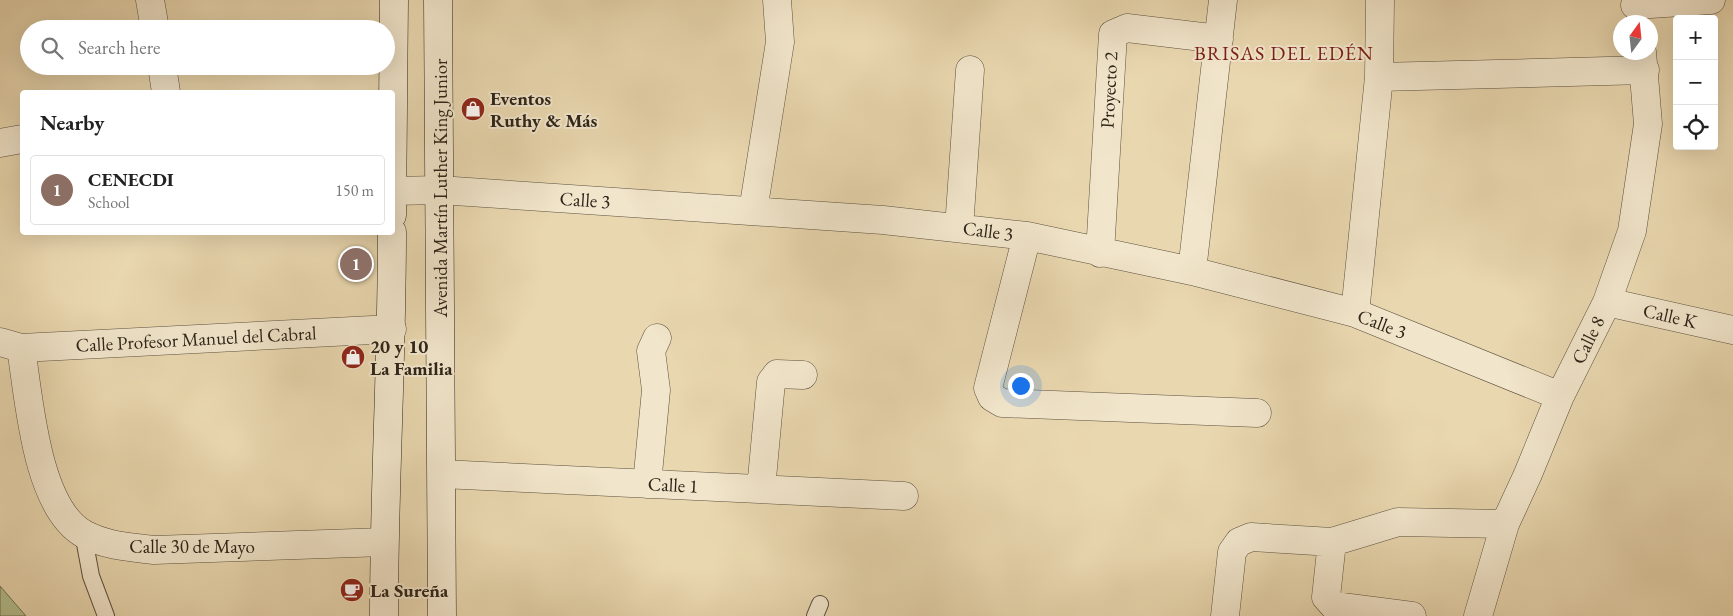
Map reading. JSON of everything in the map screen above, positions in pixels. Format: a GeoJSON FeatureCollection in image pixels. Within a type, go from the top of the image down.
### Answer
{"type":"FeatureCollection","features":[{"type":"Feature","properties":{"kind":"street"},"geometry":{"type":"LineString","coordinates":[[150,0],[153,20]]}},
{"type":"Feature","properties":{"kind":"street"},"geometry":{"type":"LineString","coordinates":[[394,0],[394,20]]}},
{"type":"Feature","properties":{"kind":"street","name":"Avenida Martín Luther King Junior"},"geometry":{"type":"LineString","coordinates":[[438,0],[442,616]]}},
{"type":"Feature","properties":{"kind":"street"},"geometry":{"type":"LineString","coordinates":[[753,211],[780,42],[777,0]]}},
{"type":"Feature","properties":{"kind":"street"},"geometry":{"type":"LineString","coordinates":[[1192,271],[1223,0]]}},
{"type":"Feature","properties":{"kind":"street"},"geometry":{"type":"LineString","coordinates":[[1355,313],[1379,77],[1380,0]]}},
{"type":"Feature","properties":{"kind":"street"},"geometry":{"type":"LineString","coordinates":[[1636,9],[1710,0]]}},
{"type":"Feature","properties":{"kind":"street","name":"Proyecto 2"},"geometry":{"type":"LineString","coordinates":[[1100,253],[1113,34],[1127,28],[1219,39]]}},
{"type":"Feature","properties":{"kind":"street"},"geometry":{"type":"LineString","coordinates":[[1379,77],[1644,61]]}},
{"type":"Feature","properties":{"kind":"street","name":"Calle 8"},"geometry":{"type":"LineString","coordinates":[[1478,616],[1504,524],[1528,474],[1560,396],[1607,302],[1632,231],[1648,124],[1644,61]]}},
{"type":"Feature","properties":{"kind":"street"},"geometry":{"type":"LineString","coordinates":[[959,228],[970,70]]}},
{"type":"Feature","properties":{"kind":"street"},"geometry":{"type":"LineString","coordinates":[[163,75],[166,90]]}},
{"type":"Feature","properties":{"kind":"street"},"geometry":{"type":"LineString","coordinates":[[393,75],[393,90]]}},
{"type":"Feature","properties":{"kind":"street"},"geometry":{"type":"LineString","coordinates":[[0,143],[20,139]]}},
{"type":"Feature","properties":{"kind":"street","name":"Calle 3"},"geometry":{"type":"LineString","coordinates":[[395,191],[440,190],[882,220],[1027,236],[1192,271],[1355,313],[1560,396]]}},
{"type":"Feature","properties":{"kind":"street"},"geometry":{"type":"LineString","coordinates":[[384,616],[384,542],[392,329],[392,235]]}},
{"type":"Feature","properties":{"kind":"street"},"geometry":{"type":"LineString","coordinates":[[1027,236],[988,388],[992,397],[1002,403],[1257,413]]}},
{"type":"Feature","properties":{"kind":"street","name":"Calle K"},"geometry":{"type":"LineString","coordinates":[[1607,302],[1733,330]]}},
{"type":"Feature","properties":{"kind":"street","name":"Calle Profesor Manuel del Cabral"},"geometry":{"type":"LineString","coordinates":[[10,345],[392,329]]}},
{"type":"Feature","properties":{"kind":"street"},"geometry":{"type":"LineString","coordinates":[[648,484],[656,390],[651,350],[657,338]]}},
{"type":"Feature","properties":{"kind":"street","name":"Calle 30 de Mayo"},"geometry":{"type":"LineString","coordinates":[[10,345],[37,449],[56,506],[83,533],[117,546],[154,550],[384,542]]}},
{"type":"Feature","properties":{"kind":"street"},"geometry":{"type":"LineString","coordinates":[[761,489],[771,382],[777,374],[803,375]]}},
{"type":"Feature","properties":{"kind":"street","name":"Calle 1"},"geometry":{"type":"LineString","coordinates":[[442,474],[904,496]]}},
{"type":"Feature","properties":{"kind":"street"},"geometry":{"type":"LineString","coordinates":[[1225,616],[1232,552],[1239,542],[1251,537],[1332,542],[1398,522],[1504,524]]}},
{"type":"Feature","properties":{"kind":"street"},"geometry":{"type":"LineString","coordinates":[[1332,542],[1326,597],[1329,602],[1334,606],[1412,616]]}},
{"type":"Feature","properties":{"kind":"lane"},"geometry":{"type":"LineString","coordinates":[[83,533],[91,576],[106,616]]}},
{"type":"Feature","properties":{"kind":"green space"},"geometry":{"type":"Polygon","coordinates":[[[0,586],[26,616],[0,616],[0,586]]]}},
{"type":"Feature","properties":{"kind":"place","name":"Eventos Ruthy & Más"},"geometry":{"type":"Point","coordinates":[473,109]}},
{"type":"Feature","properties":{"kind":"place","name":"CENECDI"},"geometry":{"type":"Point","coordinates":[356,264]}},
{"type":"Feature","properties":{"kind":"place","name":"20 y 10 La Familia"},"geometry":{"type":"Point","coordinates":[353,357]}},
{"type":"Feature","properties":{"kind":"place","name":"La Sureña"},"geometry":{"type":"Point","coordinates":[352,590]}},
{"type":"Feature","properties":{"kind":"district","name":"BRISAS DEL EDÉN"},"geometry":{"type":"Point","coordinates":[1284,53]}}]}
